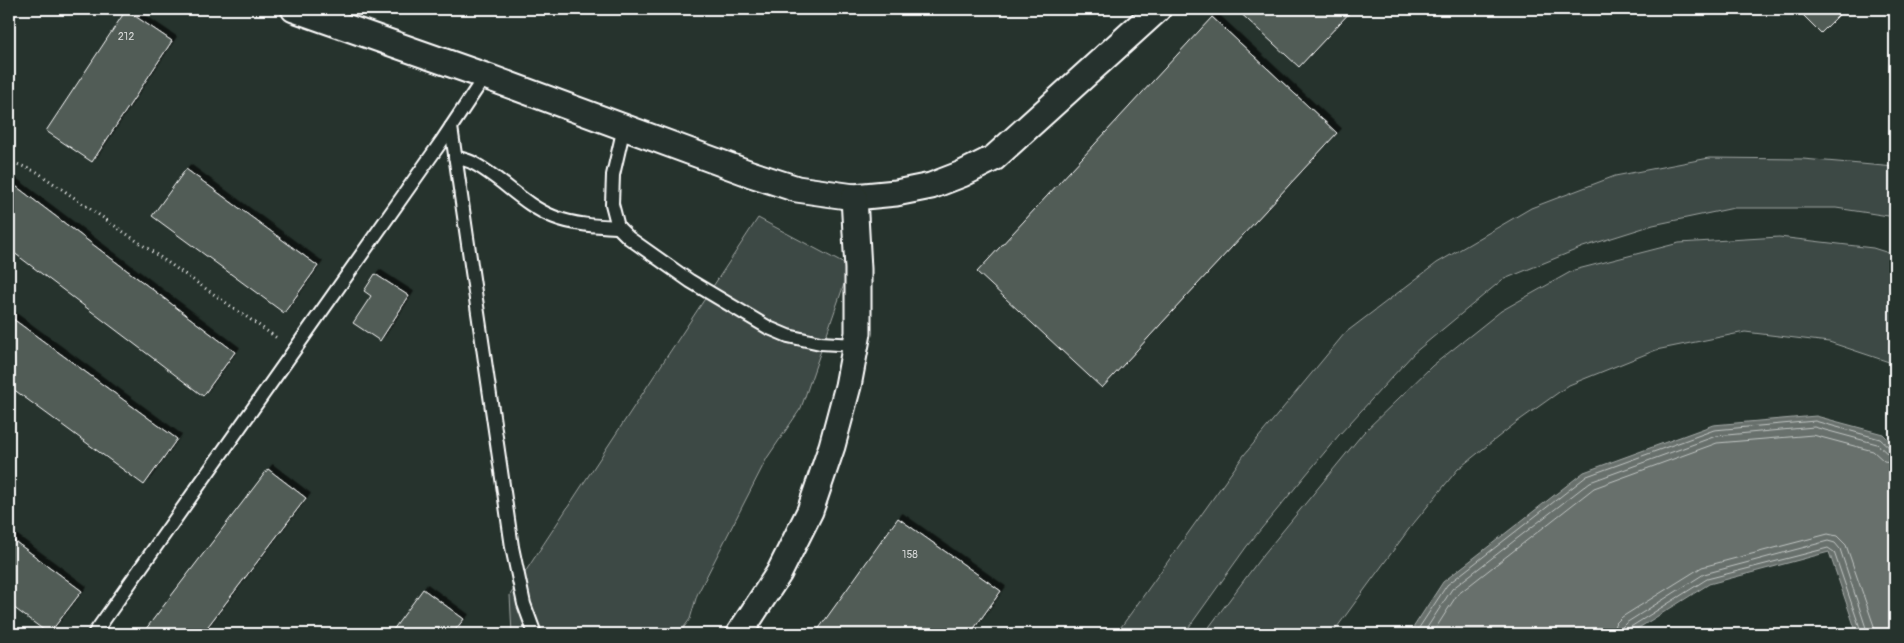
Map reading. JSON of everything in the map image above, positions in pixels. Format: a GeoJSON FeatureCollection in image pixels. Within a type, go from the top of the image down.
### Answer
{"type":"FeatureCollection","features":[{"type":"Feature","properties":{"kind":"street"},"geometry":{"type":"LineString","coordinates":[[294,9],[485,76],[751,174],[797,189],[854,196],[896,193],[931,186],[962,174],[994,158],[1158,9]]}},
{"type":"Feature","properties":{"kind":"street"},"geometry":{"type":"LineString","coordinates":[[739,634],[779,574],[810,511],[832,446],[848,386],[858,333],[858,269],[854,196]]}},
{"type":"Feature","properties":{"kind":"lane"},"geometry":{"type":"LineString","coordinates":[[94,634],[485,76]]}},
{"type":"Feature","properties":{"kind":"lane"},"geometry":{"type":"LineString","coordinates":[[451,127],[512,547],[521,594],[535,634]]}},
{"type":"Feature","properties":{"kind":"lane"},"geometry":{"type":"LineString","coordinates":[[624,127],[613,175],[612,204],[618,227],[629,238],[690,281],[769,328],[805,341],[856,345]]}},
{"type":"Feature","properties":{"kind":"lane"},"geometry":{"type":"LineString","coordinates":[[455,157],[484,170],[536,208],[553,216],[571,222],[618,227]]}},
{"type":"Feature","properties":{"kind":"path"},"geometry":{"type":"LineString","coordinates":[[9,164],[12,162],[37,172],[294,350]]}},
{"type":"Feature","properties":{"kind":"shaded area"},"geometry":{"type":"Polygon","coordinates":[[[1709,158],[1803,159],[1895,167],[1895,217],[1836,208],[1734,208],[1653,225],[1583,247],[1502,280],[1414,353],[1339,435],[1247,546],[1184,634],[1116,634],[1244,455],[1345,333],[1437,263],[1531,208],[1615,176],[1709,158]]]}},
{"type":"Feature","properties":{"kind":"shaded area"},"geometry":{"type":"Polygon","coordinates":[[[758,218],[850,267],[801,408],[767,458],[697,595],[690,619],[679,634],[512,634],[510,595],[758,218]]]}},
{"type":"Feature","properties":{"kind":"shaded area"},"geometry":{"type":"Polygon","coordinates":[[[1779,237],[1873,248],[1895,255],[1895,364],[1829,342],[1745,332],[1656,350],[1569,385],[1517,422],[1458,469],[1409,529],[1332,634],[1204,634],[1259,560],[1364,432],[1432,366],[1501,311],[1574,270],[1679,243],[1779,237]]]}},
{"type":"Feature","properties":{"kind":"water"},"geometry":{"type":"Polygon","coordinates":[[[1816,416],[1883,434],[1895,446],[1895,634],[1857,634],[1829,552],[1709,584],[1629,634],[1409,634],[1443,582],[1584,472],[1713,425],[1816,416]]]}},
{"type":"Feature","properties":{"kind":"building"},"geometry":{"type":"Polygon","coordinates":[[[1236,9],[1353,9],[1299,67],[1236,9]]]}},
{"type":"Feature","properties":{"kind":"building"},"geometry":{"type":"Polygon","coordinates":[[[1797,9],[1845,9],[1821,33],[1797,9]]]}},
{"type":"Feature","properties":{"kind":"building"},"geometry":{"type":"Polygon","coordinates":[[[126,10],[172,41],[92,162],[46,131],[126,10]]]}},
{"type":"Feature","properties":{"kind":"building"},"geometry":{"type":"Polygon","coordinates":[[[1212,17],[1337,133],[1102,388],[977,272],[1212,17]]]}},
{"type":"Feature","properties":{"kind":"building"},"geometry":{"type":"Polygon","coordinates":[[[186,169],[318,266],[284,313],[152,216],[186,169]]]}},
{"type":"Feature","properties":{"kind":"building"},"geometry":{"type":"Polygon","coordinates":[[[9,181],[235,352],[203,396],[9,249],[9,181]]]}},
{"type":"Feature","properties":{"kind":"building"},"geometry":{"type":"Polygon","coordinates":[[[375,274],[409,296],[380,341],[353,323],[371,296],[364,291],[375,274]]]}},
{"type":"Feature","properties":{"kind":"building"},"geometry":{"type":"Polygon","coordinates":[[[9,316],[177,439],[144,485],[9,386],[9,316]]]}},
{"type":"Feature","properties":{"kind":"building"},"geometry":{"type":"Polygon","coordinates":[[[268,469],[306,498],[202,634],[142,634],[268,469]]]}},
{"type":"Feature","properties":{"kind":"building"},"geometry":{"type":"Polygon","coordinates":[[[898,518],[1001,591],[970,634],[815,634],[898,518]]]}},
{"type":"Feature","properties":{"kind":"building"},"geometry":{"type":"Polygon","coordinates":[[[9,537],[82,591],[49,634],[9,604],[9,537]]]}},
{"type":"Feature","properties":{"kind":"building"},"geometry":{"type":"Polygon","coordinates":[[[423,589],[464,619],[452,634],[390,634],[423,589]]]}}]}
